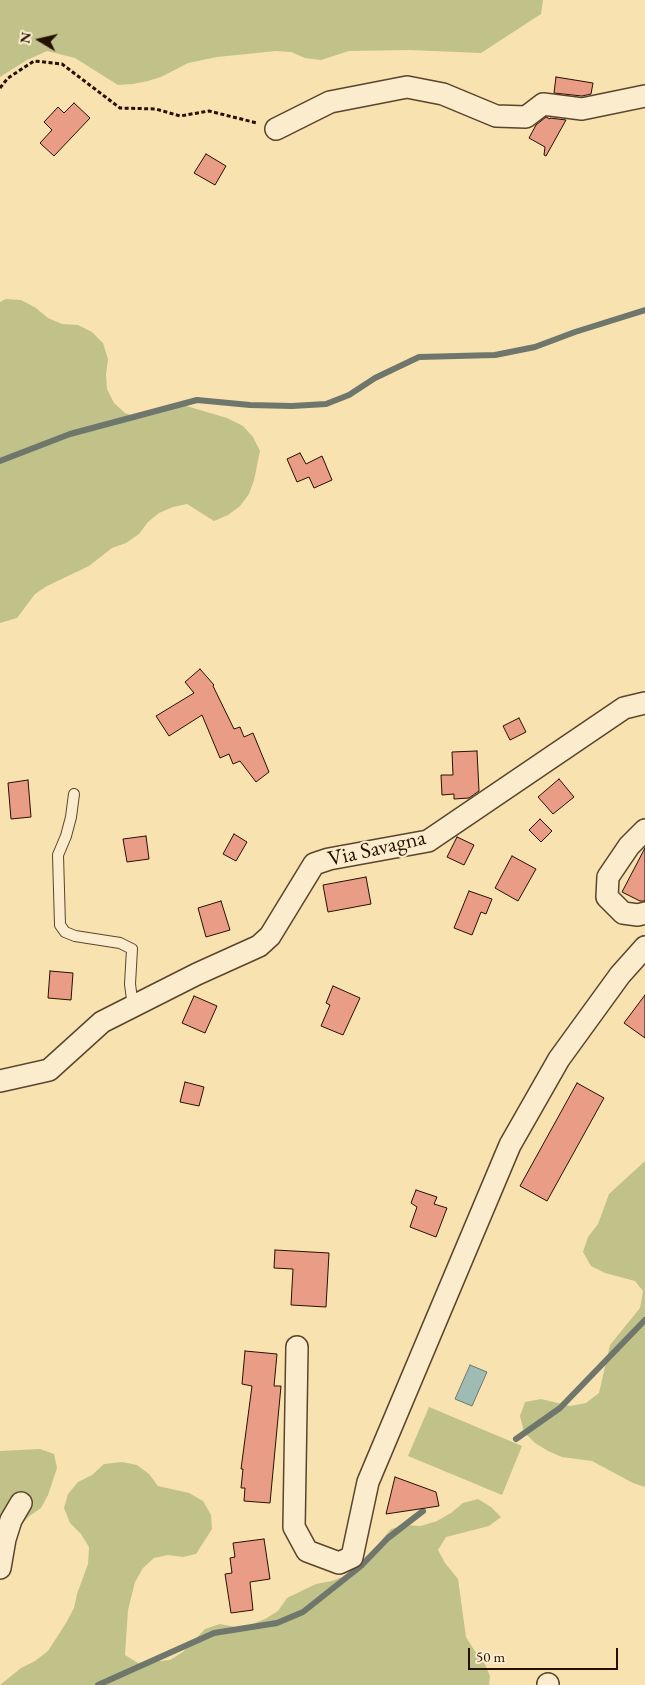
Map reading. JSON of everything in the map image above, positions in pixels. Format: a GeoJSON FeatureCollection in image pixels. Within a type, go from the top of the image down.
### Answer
{"type":"FeatureCollection","features":[{"type":"Feature","properties":{"kind":"street"},"geometry":{"type":"LineString","coordinates":[[276,129],[330,102],[407,87],[442,94],[496,116],[526,117],[543,104],[582,109],[645,96]]}},
{"type":"Feature","properties":{"kind":"street","name":"Via Savagna"},"geometry":{"type":"LineString","coordinates":[[0,1081],[49,1070],[102,1022],[197,974],[259,946],[270,936],[314,864],[329,859],[428,842],[624,708],[645,703]]}},
{"type":"Feature","properties":{"kind":"street"},"geometry":{"type":"LineString","coordinates":[[645,830],[629,846],[608,877],[607,897],[623,913],[638,915],[645,913]]}},
{"type":"Feature","properties":{"kind":"street"},"geometry":{"type":"LineString","coordinates":[[297,1347],[294,1527],[307,1551],[339,1562],[352,1557],[368,1482],[510,1145],[559,1059],[620,976],[645,947]]}},
{"type":"Feature","properties":{"kind":"street"},"geometry":{"type":"LineString","coordinates":[[0,1568],[5,1539],[11,1520],[21,1502]]}},
{"type":"Feature","properties":{"kind":"lane"},"geometry":{"type":"LineString","coordinates":[[74,794],[71,817],[58,855],[60,925],[65,932],[74,936],[120,943],[132,949],[130,984],[133,1007]]}},
{"type":"Feature","properties":{"kind":"path"},"geometry":{"type":"LineString","coordinates":[[0,88],[8,78],[34,61],[62,64],[120,108],[156,109],[180,116],[209,111],[276,129]]}},
{"type":"Feature","properties":{"kind":"green space"},"geometry":{"type":"Polygon","coordinates":[[[0,0],[543,0],[541,14],[481,53],[409,50],[349,51],[321,60],[305,58],[291,52],[276,51],[217,57],[188,63],[161,77],[133,84],[118,85],[75,58],[47,51],[27,60],[0,77],[0,0]]]}},
{"type":"Feature","properties":{"kind":"green space"},"geometry":{"type":"Polygon","coordinates":[[[6,299],[21,300],[36,308],[48,318],[62,324],[78,325],[92,332],[103,343],[108,359],[107,389],[114,403],[125,413],[139,418],[154,414],[168,405],[183,405],[227,418],[243,426],[253,437],[260,451],[249,494],[240,506],[228,515],[214,521],[187,504],[159,513],[148,522],[139,534],[126,543],[112,548],[89,566],[47,586],[35,594],[17,618],[0,623],[0,302],[6,299]]]}},
{"type":"Feature","properties":{"kind":"green space"},"geometry":{"type":"Polygon","coordinates":[[[645,1161],[645,1487],[633,1483],[592,1461],[562,1457],[548,1451],[535,1443],[524,1432],[520,1416],[525,1402],[541,1399],[570,1406],[586,1403],[599,1393],[610,1345],[640,1308],[643,1291],[635,1281],[605,1273],[591,1266],[583,1252],[588,1237],[598,1224],[609,1194],[645,1161]]]}},
{"type":"Feature","properties":{"kind":"green space"},"geometry":{"type":"Polygon","coordinates":[[[429,1407],[522,1446],[502,1495],[408,1456],[429,1407]]]}},
{"type":"Feature","properties":{"kind":"green space"},"geometry":{"type":"Polygon","coordinates":[[[40,1449],[54,1454],[57,1468],[48,1495],[41,1508],[28,1517],[0,1552],[0,1451],[40,1449]]]}},
{"type":"Feature","properties":{"kind":"green space"},"geometry":{"type":"Polygon","coordinates":[[[122,1462],[137,1465],[149,1474],[158,1486],[189,1493],[203,1501],[211,1515],[212,1529],[196,1554],[183,1557],[168,1555],[154,1558],[143,1568],[135,1582],[128,1610],[125,1655],[138,1663],[170,1660],[183,1652],[205,1629],[220,1624],[235,1627],[250,1625],[265,1619],[278,1611],[287,1598],[316,1584],[332,1581],[347,1575],[360,1566],[391,1529],[406,1525],[421,1526],[437,1521],[463,1503],[478,1499],[491,1507],[501,1517],[489,1526],[446,1537],[438,1550],[445,1563],[458,1579],[466,1637],[484,1662],[490,1676],[489,1685],[0,1685],[21,1668],[35,1661],[48,1651],[74,1608],[88,1564],[89,1547],[81,1534],[70,1523],[64,1508],[68,1494],[78,1482],[92,1475],[104,1464],[122,1462]]]}},
{"type":"Feature","properties":{"kind":"water"},"geometry":{"type":"Polygon","coordinates":[[[470,1365],[487,1372],[472,1406],[455,1399],[470,1365]]]}},
{"type":"Feature","properties":{"kind":"building"},"geometry":{"type":"Polygon","coordinates":[[[556,77],[593,83],[591,94],[582,96],[554,93],[556,77]]]}},
{"type":"Feature","properties":{"kind":"building"},"geometry":{"type":"Polygon","coordinates":[[[74,103],[90,118],[54,156],[40,143],[52,130],[44,122],[58,107],[64,113],[74,103]]]}},
{"type":"Feature","properties":{"kind":"building"},"geometry":{"type":"Polygon","coordinates":[[[546,117],[566,120],[546,156],[544,155],[545,147],[529,138],[536,125],[546,117]]]}},
{"type":"Feature","properties":{"kind":"building"},"geometry":{"type":"Polygon","coordinates":[[[206,154],[226,166],[215,185],[194,173],[206,154]]]}},
{"type":"Feature","properties":{"kind":"building"},"geometry":{"type":"Polygon","coordinates":[[[300,453],[306,464],[322,456],[332,480],[314,488],[309,477],[297,482],[287,459],[300,453]]]}},
{"type":"Feature","properties":{"kind":"building"},"geometry":{"type":"Polygon","coordinates":[[[200,669],[214,685],[234,729],[240,727],[244,737],[253,733],[269,772],[256,782],[240,761],[233,764],[229,754],[220,758],[202,715],[169,736],[156,716],[194,693],[185,682],[200,669]]]}},
{"type":"Feature","properties":{"kind":"building"},"geometry":{"type":"Polygon","coordinates":[[[519,718],[526,732],[510,740],[503,726],[519,718]]]}},
{"type":"Feature","properties":{"kind":"building"},"geometry":{"type":"Polygon","coordinates":[[[477,751],[479,791],[469,798],[454,799],[454,794],[442,795],[441,775],[453,775],[452,752],[477,751]]]}},
{"type":"Feature","properties":{"kind":"building"},"geometry":{"type":"Polygon","coordinates":[[[559,779],[574,797],[553,814],[538,797],[559,779]]]}},
{"type":"Feature","properties":{"kind":"building"},"geometry":{"type":"Polygon","coordinates":[[[28,780],[31,817],[11,819],[8,783],[28,780]]]}},
{"type":"Feature","properties":{"kind":"building"},"geometry":{"type":"Polygon","coordinates":[[[540,819],[552,831],[541,842],[529,830],[540,819]]]}},
{"type":"Feature","properties":{"kind":"building"},"geometry":{"type":"Polygon","coordinates":[[[234,834],[247,842],[236,861],[223,854],[234,834]]]}},
{"type":"Feature","properties":{"kind":"building"},"geometry":{"type":"Polygon","coordinates":[[[146,836],[149,859],[127,862],[123,839],[146,836]]]}},
{"type":"Feature","properties":{"kind":"building"},"geometry":{"type":"Polygon","coordinates":[[[457,837],[474,845],[464,865],[447,857],[457,837]]]}},
{"type":"Feature","properties":{"kind":"building"},"geometry":{"type":"Polygon","coordinates":[[[645,848],[645,901],[640,901],[622,892],[645,848]]]}},
{"type":"Feature","properties":{"kind":"building"},"geometry":{"type":"Polygon","coordinates":[[[512,856],[536,869],[518,901],[495,888],[512,856]]]}},
{"type":"Feature","properties":{"kind":"building"},"geometry":{"type":"Polygon","coordinates":[[[366,877],[371,904],[328,912],[323,885],[366,877]]]}},
{"type":"Feature","properties":{"kind":"building"},"geometry":{"type":"Polygon","coordinates":[[[469,891],[492,899],[486,914],[481,912],[472,935],[454,928],[469,891]]]}},
{"type":"Feature","properties":{"kind":"building"},"geometry":{"type":"Polygon","coordinates":[[[221,901],[230,930],[206,937],[198,908],[221,901]]]}},
{"type":"Feature","properties":{"kind":"building"},"geometry":{"type":"Polygon","coordinates":[[[50,971],[73,973],[71,1000],[48,998],[50,971]]]}},
{"type":"Feature","properties":{"kind":"building"},"geometry":{"type":"Polygon","coordinates":[[[333,986],[360,998],[343,1035],[321,1026],[330,1005],[326,1003],[333,986]]]}},
{"type":"Feature","properties":{"kind":"building"},"geometry":{"type":"Polygon","coordinates":[[[645,995],[645,1038],[624,1023],[645,995]]]}},
{"type":"Feature","properties":{"kind":"building"},"geometry":{"type":"Polygon","coordinates":[[[194,996],[217,1006],[205,1033],[182,1023],[194,996]]]}},
{"type":"Feature","properties":{"kind":"building"},"geometry":{"type":"Polygon","coordinates":[[[185,1082],[204,1087],[199,1106],[180,1102],[185,1082]]]}},
{"type":"Feature","properties":{"kind":"building"},"geometry":{"type":"Polygon","coordinates":[[[577,1083],[604,1098],[547,1201],[520,1186],[577,1083]]]}},
{"type":"Feature","properties":{"kind":"building"},"geometry":{"type":"Polygon","coordinates":[[[416,1190],[437,1197],[434,1204],[447,1208],[436,1237],[410,1227],[417,1207],[411,1203],[416,1190]]]}},
{"type":"Feature","properties":{"kind":"building"},"geometry":{"type":"Polygon","coordinates":[[[275,1250],[329,1253],[326,1307],[291,1305],[293,1269],[274,1268],[275,1250]]]}},
{"type":"Feature","properties":{"kind":"building"},"geometry":{"type":"Polygon","coordinates":[[[245,1351],[277,1354],[274,1386],[281,1386],[270,1503],[244,1501],[245,1488],[241,1488],[243,1469],[241,1469],[252,1386],[242,1384],[245,1351]]]}},
{"type":"Feature","properties":{"kind":"building"},"geometry":{"type":"Polygon","coordinates":[[[395,1477],[436,1492],[439,1506],[386,1514],[395,1477]]]}},
{"type":"Feature","properties":{"kind":"building"},"geometry":{"type":"Polygon","coordinates":[[[264,1539],[270,1579],[250,1582],[253,1610],[231,1613],[225,1574],[232,1573],[230,1558],[235,1557],[233,1543],[264,1539]]]}},
{"type":"Feature","properties":{"kind":"waterway"},"geometry":{"type":"LineString","coordinates":[[0,461],[70,434],[197,400],[250,405],[292,406],[326,404],[349,395],[375,378],[419,357],[495,355],[535,347],[645,310]]}},
{"type":"Feature","properties":{"kind":"waterway"},"geometry":{"type":"LineString","coordinates":[[516,1439],[560,1408],[645,1320]]}},
{"type":"Feature","properties":{"kind":"waterway"},"geometry":{"type":"LineString","coordinates":[[98,1685],[214,1633],[277,1623],[303,1612],[361,1566],[388,1538],[423,1511]]}}]}
